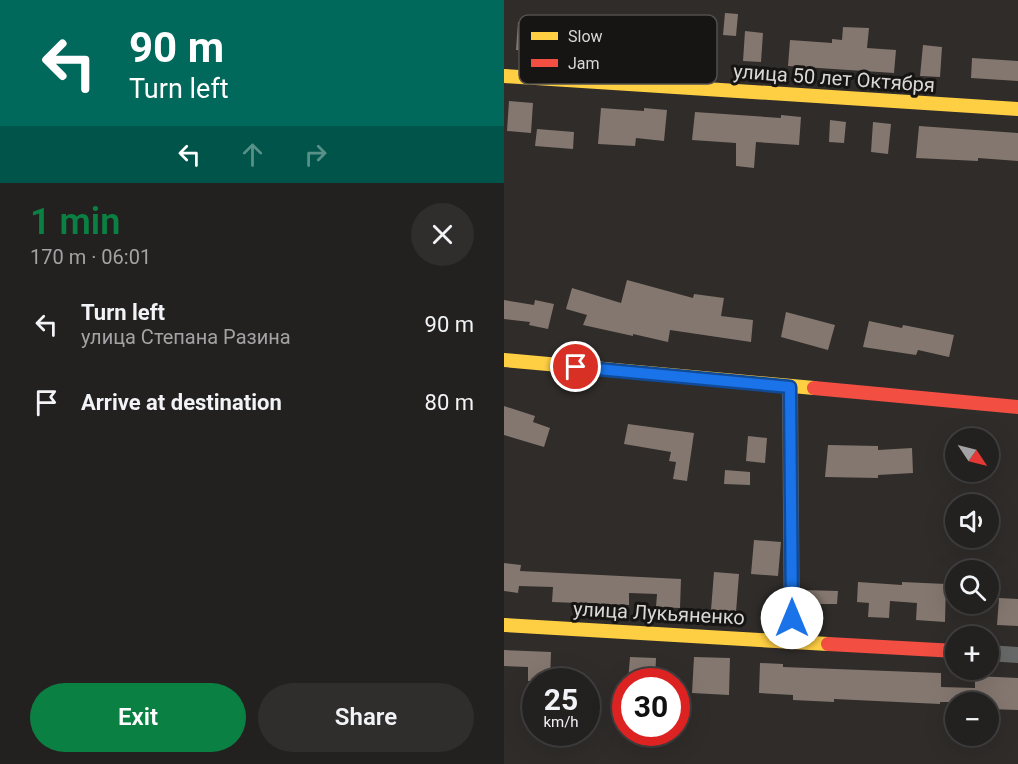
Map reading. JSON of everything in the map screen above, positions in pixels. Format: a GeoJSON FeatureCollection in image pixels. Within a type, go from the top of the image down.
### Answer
{"type":"FeatureCollection","features":[{"type":"Feature","properties":{"kind":"street","name":"улица 50 лет Октября"},"geometry":{"type":"LineString","coordinates":[[504,76],[519,77]]}},
{"type":"Feature","properties":{"kind":"street","name":"улица 50 лет Октября"},"geometry":{"type":"LineString","coordinates":[[629,84],[1018,109]]}},
{"type":"Feature","properties":{"kind":"street"},"geometry":{"type":"LineString","coordinates":[[504,360],[1018,406]]}},
{"type":"Feature","properties":{"kind":"street"},"geometry":{"type":"LineString","coordinates":[[790,387],[792,641]]}},
{"type":"Feature","properties":{"kind":"street","name":"улица Лукьяненко"},"geometry":{"type":"LineString","coordinates":[[504,625],[945,650]]}},
{"type":"Feature","properties":{"kind":"street"},"geometry":{"type":"LineString","coordinates":[[999,654],[1018,655]]}},
{"type":"Feature","properties":{"kind":"building"},"geometry":{"type":"Polygon","coordinates":[[[725,13],[738,14],[736,36],[723,35],[725,13]]]}},
{"type":"Feature","properties":{"kind":"building"},"geometry":{"type":"Polygon","coordinates":[[[518,22],[519,50],[516,50],[518,22]]]}},
{"type":"Feature","properties":{"kind":"building"},"geometry":{"type":"Polygon","coordinates":[[[843,27],[869,28],[867,48],[896,50],[894,73],[788,66],[790,40],[832,43],[832,39],[842,40],[843,27]]]}},
{"type":"Feature","properties":{"kind":"building"},"geometry":{"type":"Polygon","coordinates":[[[745,31],[763,33],[761,62],[743,61],[745,31]]]}},
{"type":"Feature","properties":{"kind":"building"},"geometry":{"type":"Polygon","coordinates":[[[923,45],[942,47],[940,77],[920,76],[923,45]]]}},
{"type":"Feature","properties":{"kind":"building"},"geometry":{"type":"Polygon","coordinates":[[[972,58],[1018,61],[1018,81],[971,78],[972,58]]]}},
{"type":"Feature","properties":{"kind":"building"},"geometry":{"type":"Polygon","coordinates":[[[509,101],[533,103],[531,133],[507,131],[509,101]]]}},
{"type":"Feature","properties":{"kind":"building"},"geometry":{"type":"Polygon","coordinates":[[[601,108],[667,110],[664,141],[636,138],[635,146],[598,144],[601,108]]]}},
{"type":"Feature","properties":{"kind":"building"},"geometry":{"type":"Polygon","coordinates":[[[695,112],[781,118],[781,115],[801,117],[799,145],[756,142],[754,168],[736,166],[736,143],[692,140],[695,112]]]}},
{"type":"Feature","properties":{"kind":"building"},"geometry":{"type":"Polygon","coordinates":[[[830,120],[846,122],[844,143],[829,142],[830,120]]]}},
{"type":"Feature","properties":{"kind":"building"},"geometry":{"type":"Polygon","coordinates":[[[873,122],[891,124],[888,154],[871,152],[873,122]]]}},
{"type":"Feature","properties":{"kind":"building"},"geometry":{"type":"Polygon","coordinates":[[[919,126],[1018,133],[1018,161],[978,158],[978,161],[916,158],[919,126]]]}},
{"type":"Feature","properties":{"kind":"building"},"geometry":{"type":"Polygon","coordinates":[[[537,129],[574,132],[573,149],[535,146],[537,129]]]}},
{"type":"Feature","properties":{"kind":"building"},"geometry":{"type":"Polygon","coordinates":[[[627,280],[693,298],[694,294],[724,298],[721,316],[753,320],[751,342],[670,330],[668,342],[633,334],[633,336],[583,325],[587,315],[566,309],[572,288],[621,303],[627,280]]]}},
{"type":"Feature","properties":{"kind":"building"},"geometry":{"type":"Polygon","coordinates":[[[504,300],[534,305],[535,300],[554,304],[548,329],[529,325],[530,322],[504,319],[504,300]]]}},
{"type":"Feature","properties":{"kind":"building"},"geometry":{"type":"Polygon","coordinates":[[[786,312],[835,325],[828,350],[781,337],[786,312]]]}},
{"type":"Feature","properties":{"kind":"building"},"geometry":{"type":"Polygon","coordinates":[[[869,321],[954,335],[949,357],[918,350],[916,355],[863,347],[869,321]]]}},
{"type":"Feature","properties":{"kind":"building"},"geometry":{"type":"Polygon","coordinates":[[[504,406],[535,416],[533,422],[550,428],[544,447],[504,435],[504,406]]]}},
{"type":"Feature","properties":{"kind":"building"},"geometry":{"type":"Polygon","coordinates":[[[628,424],[694,433],[687,481],[673,479],[676,462],[669,461],[671,452],[624,444],[628,424]]]}},
{"type":"Feature","properties":{"kind":"building"},"geometry":{"type":"Polygon","coordinates":[[[748,436],[767,438],[765,463],[746,461],[748,436]]]}},
{"type":"Feature","properties":{"kind":"building"},"geometry":{"type":"Polygon","coordinates":[[[828,445],[878,446],[878,450],[912,448],[913,473],[878,475],[878,478],[825,477],[828,445]]]}},
{"type":"Feature","properties":{"kind":"building"},"geometry":{"type":"Polygon","coordinates":[[[725,470],[750,472],[750,485],[724,484],[725,470]]]}},
{"type":"Feature","properties":{"kind":"building"},"geometry":{"type":"Polygon","coordinates":[[[754,540],[781,542],[778,576],[751,574],[754,540]]]}},
{"type":"Feature","properties":{"kind":"building"},"geometry":{"type":"Polygon","coordinates":[[[504,563],[521,565],[520,571],[681,579],[680,608],[656,607],[657,594],[629,593],[629,605],[552,602],[553,587],[519,586],[518,593],[504,591],[504,563]]]}},
{"type":"Feature","properties":{"kind":"building"},"geometry":{"type":"Polygon","coordinates":[[[714,572],[739,574],[736,612],[711,610],[714,572]]]}},
{"type":"Feature","properties":{"kind":"building"},"geometry":{"type":"Polygon","coordinates":[[[858,582],[902,585],[902,582],[945,584],[945,622],[916,620],[917,603],[890,601],[889,618],[868,617],[869,603],[857,602],[858,582]]]}},
{"type":"Feature","properties":{"kind":"building"},"geometry":{"type":"Polygon","coordinates":[[[802,590],[838,591],[837,604],[820,604],[819,611],[804,610],[802,590]]]}},
{"type":"Feature","properties":{"kind":"building"},"geometry":{"type":"Polygon","coordinates":[[[999,598],[1018,599],[1018,626],[997,625],[999,598]]]}},
{"type":"Feature","properties":{"kind":"building"},"geometry":{"type":"Polygon","coordinates":[[[504,650],[551,652],[550,668],[504,666],[504,650]]]}},
{"type":"Feature","properties":{"kind":"building"},"geometry":{"type":"Polygon","coordinates":[[[630,657],[656,658],[656,668],[629,668],[630,657]]]}},
{"type":"Feature","properties":{"kind":"building"},"geometry":{"type":"Polygon","coordinates":[[[694,657],[730,658],[729,695],[692,693],[694,657]]]}},
{"type":"Feature","properties":{"kind":"building"},"geometry":{"type":"Polygon","coordinates":[[[760,663],[783,664],[783,667],[941,673],[941,687],[975,688],[975,680],[1018,678],[1018,710],[999,709],[999,692],[945,692],[945,702],[940,702],[940,704],[834,699],[834,702],[793,700],[793,695],[759,693],[760,663]]]}},
{"type":"Feature","properties":{"kind":"traffic: slow"},"geometry":{"type":"LineString","coordinates":[[504,76],[519,77]]}},
{"type":"Feature","properties":{"kind":"traffic: slow"},"geometry":{"type":"LineString","coordinates":[[629,84],[1018,109]]}},
{"type":"Feature","properties":{"kind":"traffic: slow"},"geometry":{"type":"LineString","coordinates":[[504,360],[814,388]]}},
{"type":"Feature","properties":{"kind":"traffic: slow"},"geometry":{"type":"LineString","coordinates":[[504,625],[828,644]]}},
{"type":"Feature","properties":{"kind":"traffic: jam"},"geometry":{"type":"LineString","coordinates":[[814,388],[1018,407]]}},
{"type":"Feature","properties":{"kind":"traffic: jam"},"geometry":{"type":"LineString","coordinates":[[828,644],[945,650]]}},
{"type":"Feature","properties":{"kind":"route"},"geometry":{"type":"LineString","coordinates":[[576,367],[790,387],[792,618]]}}]}
